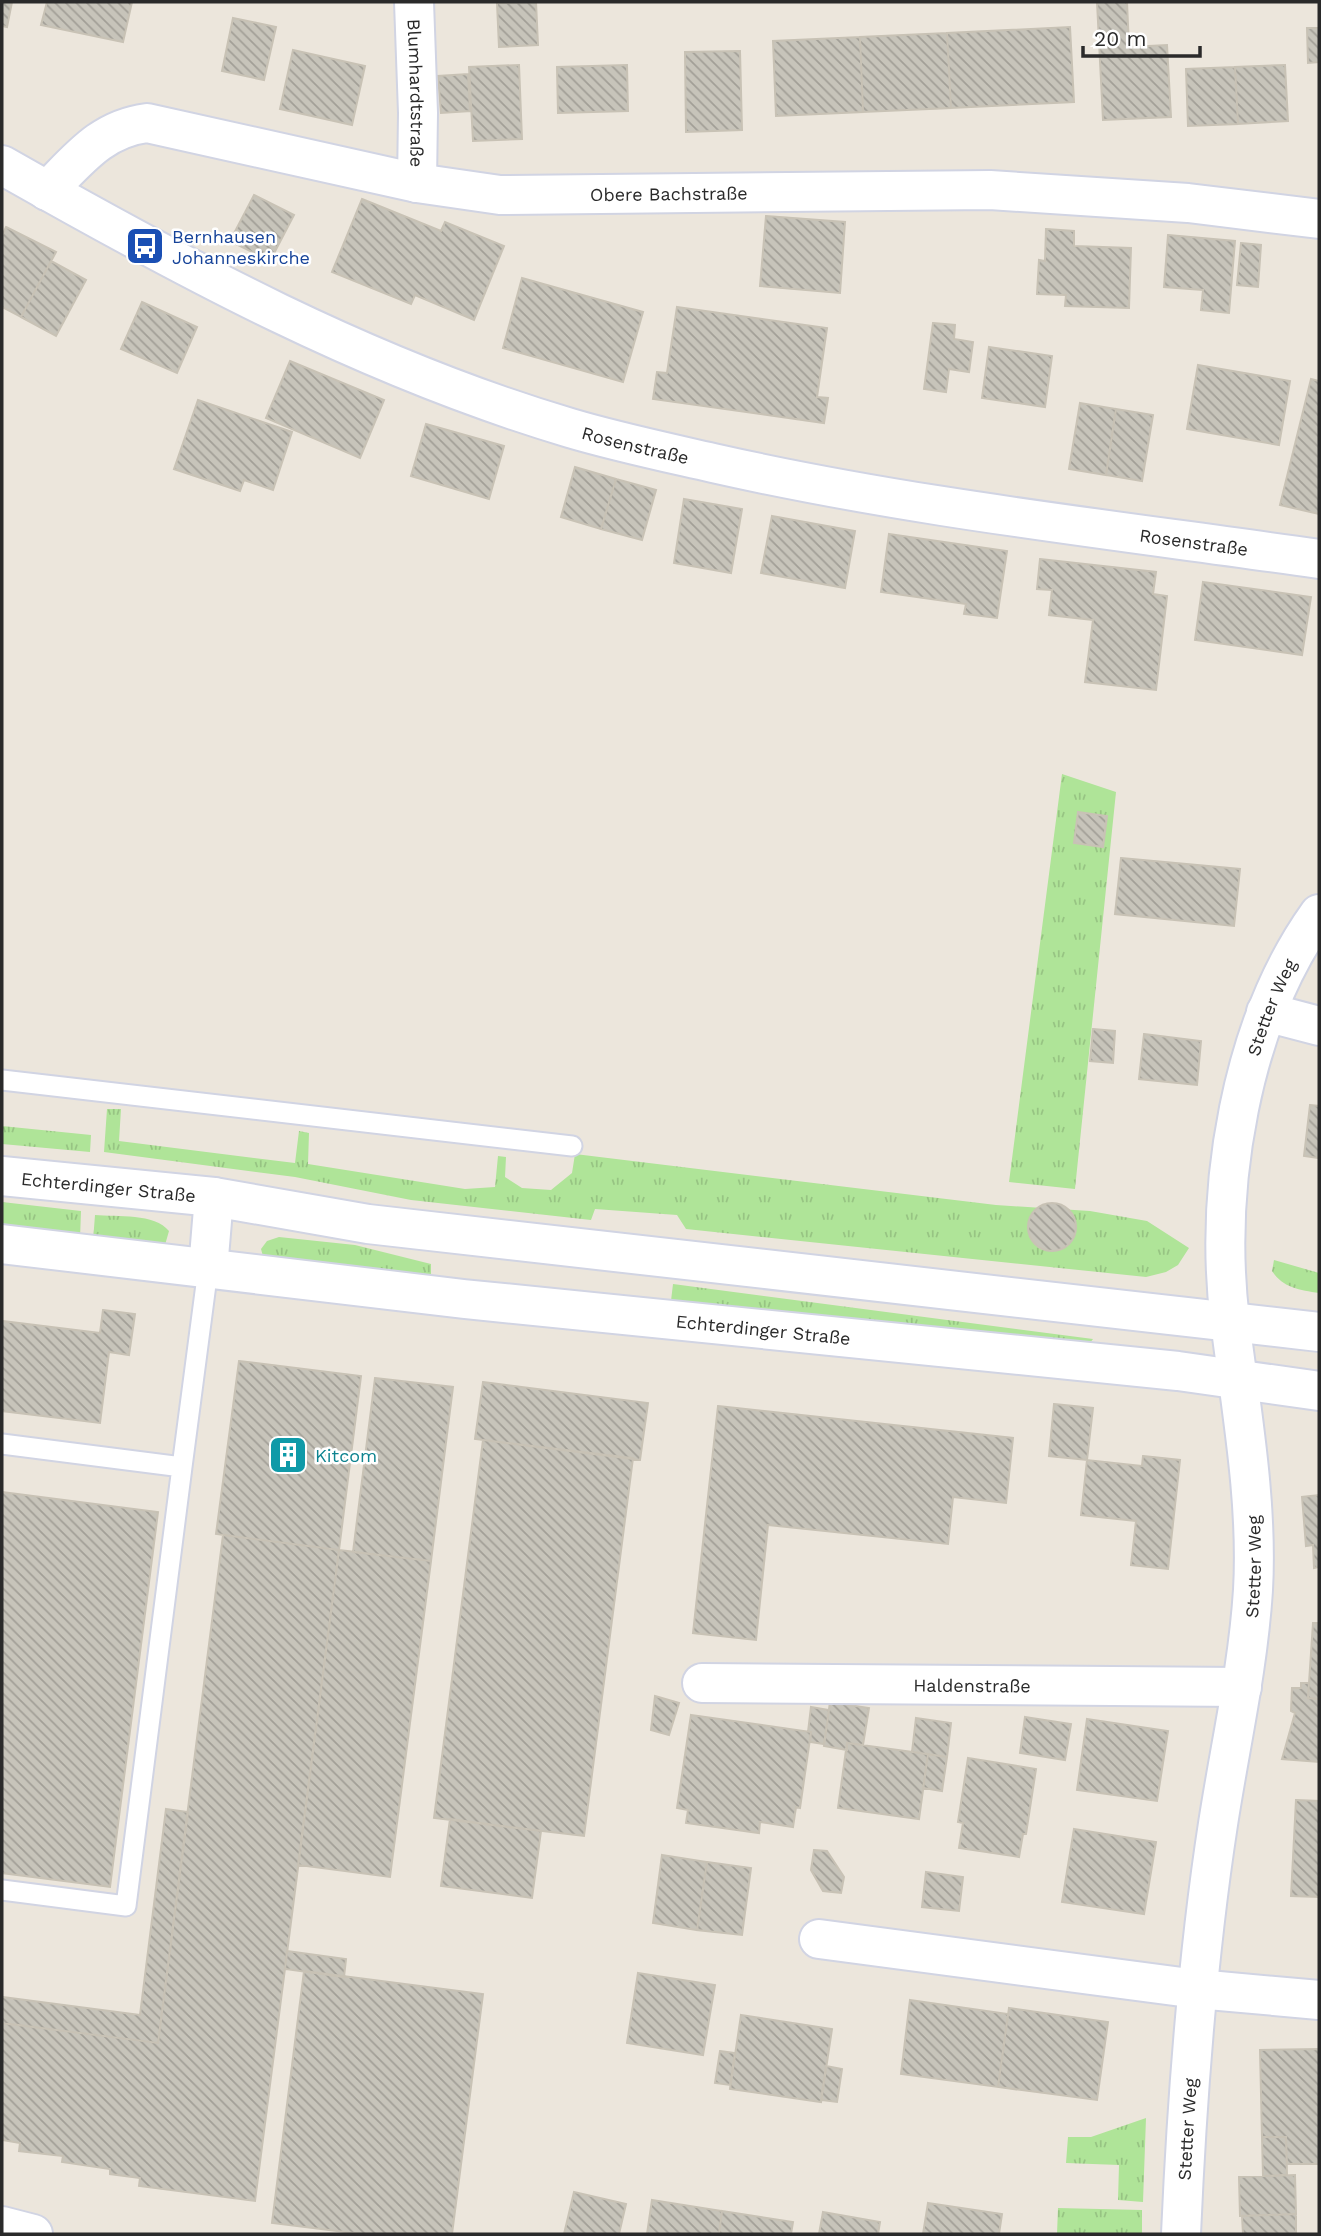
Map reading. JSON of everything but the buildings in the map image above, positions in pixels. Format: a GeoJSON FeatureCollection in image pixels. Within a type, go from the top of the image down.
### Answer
{"type":"FeatureCollection","features":[{"type":"Feature","properties":{"kind":"street","name":"Blumhardtstraße"},"geometry":{"type":"LineString","coordinates":[[414,2],[418,113],[417,183]]}},
{"type":"Feature","properties":{"kind":"street","name":"Obere Bachstraße"},"geometry":{"type":"LineString","coordinates":[[47,191],[104,136],[123,126],[148,122],[417,183],[500,195],[990,190],[1188,203],[1319,219]]}},
{"type":"Feature","properties":{"kind":"street","name":"Rosenstraße"},"geometry":{"type":"LineString","coordinates":[[2,165],[145,246],[315,332],[390,365],[572,429],[806,483],[1319,559]]}},
{"type":"Feature","properties":{"kind":"street","name":"Stetter Weg"},"geometry":{"type":"LineString","coordinates":[[1181,2234],[1197,1989],[1218,1824],[1242,1686],[1253,1586],[1252,1533],[1224,1241],[1229,1187],[1251,1052],[1287,966],[1319,914]]}},
{"type":"Feature","properties":{"kind":"street"},"geometry":{"type":"LineString","coordinates":[[1266,1012],[1319,1026]]}},
{"type":"Feature","properties":{"kind":"street","name":"Echterdinger Straße"},"geometry":{"type":"LineString","coordinates":[[2,1176],[214,1197],[368,1224],[1319,1332]]}},
{"type":"Feature","properties":{"kind":"street","name":"Echterdinger Straße"},"geometry":{"type":"LineString","coordinates":[[208,1269],[214,1197]]}},
{"type":"Feature","properties":{"kind":"street","name":"Echterdinger Straße"},"geometry":{"type":"LineString","coordinates":[[2,1244],[464,1299],[1049,1357],[1319,1391]]}},
{"type":"Feature","properties":{"kind":"street","name":"Haldenstraße"},"geometry":{"type":"LineString","coordinates":[[702,1683],[1242,1686]]}},
{"type":"Feature","properties":{"kind":"street"},"geometry":{"type":"LineString","coordinates":[[819,1939],[1197,1989],[1319,2000]]}},
{"type":"Feature","properties":{"kind":"street"},"geometry":{"type":"LineString","coordinates":[[2,2226],[33,2234]]}},
{"type":"Feature","properties":{"kind":"lane"},"geometry":{"type":"LineString","coordinates":[[2,1080],[572,1146]]}},
{"type":"Feature","properties":{"kind":"lane"},"geometry":{"type":"LineString","coordinates":[[2,1890],[126,1906],[208,1269]]}},
{"type":"Feature","properties":{"kind":"lane"},"geometry":{"type":"LineString","coordinates":[[2,1444],[182,1467]]}},
{"type":"Feature","properties":{"kind":"green space"},"geometry":{"type":"Polygon","coordinates":[[[1062,774],[1116,792],[1075,1189],[1009,1182],[1062,774]]]}},
{"type":"Feature","properties":{"kind":"green space"},"geometry":{"type":"Polygon","coordinates":[[[107,1109],[121,1109],[119,1141],[295,1163],[299,1131],[309,1133],[308,1164],[465,1189],[495,1187],[498,1156],[506,1157],[505,1177],[522,1188],[551,1190],[572,1173],[575,1154],[996,1205],[1090,1211],[1147,1221],[1189,1248],[1178,1265],[1166,1272],[1146,1277],[686,1229],[677,1215],[595,1209],[591,1220],[411,1200],[295,1177],[104,1152],[107,1109]]]}},
{"type":"Feature","properties":{"kind":"green space"},"geometry":{"type":"Polygon","coordinates":[[[2,1126],[91,1135],[90,1152],[2,1144],[2,1126]]]}},
{"type":"Feature","properties":{"kind":"green space"},"geometry":{"type":"Polygon","coordinates":[[[2,1202],[81,1211],[80,1239],[2,1229],[2,1202]]]}},
{"type":"Feature","properties":{"kind":"green space"},"geometry":{"type":"Polygon","coordinates":[[[95,1215],[155,1221],[169,1231],[165,1245],[93,1241],[95,1215]]]}},
{"type":"Feature","properties":{"kind":"green space"},"geometry":{"type":"Polygon","coordinates":[[[279,1237],[355,1245],[431,1264],[431,1278],[264,1260],[261,1249],[267,1241],[279,1237]]]}},
{"type":"Feature","properties":{"kind":"green space"},"geometry":{"type":"Polygon","coordinates":[[[1274,1260],[1319,1273],[1319,1293],[1299,1289],[1281,1281],[1272,1271],[1274,1260]]]}},
{"type":"Feature","properties":{"kind":"green space"},"geometry":{"type":"Polygon","coordinates":[[[673,1284],[1093,1339],[1087,1347],[670,1309],[673,1284]]]}},
{"type":"Feature","properties":{"kind":"green space"},"geometry":{"type":"Polygon","coordinates":[[[1146,2118],[1143,2202],[1118,2200],[1119,2165],[1066,2163],[1068,2137],[1091,2137],[1146,2118]]]}},
{"type":"Feature","properties":{"kind":"green space"},"geometry":{"type":"Polygon","coordinates":[[[1058,2208],[1142,2210],[1142,2234],[1057,2234],[1058,2208]]]}},
{"type":"Feature","properties":{"kind":"place","name":"Bernhausen Johanneskirche"},"geometry":{"type":"Point","coordinates":[145,246]}},
{"type":"Feature","properties":{"kind":"place","name":"Kitcom"},"geometry":{"type":"Point","coordinates":[288,1455]}}]}
